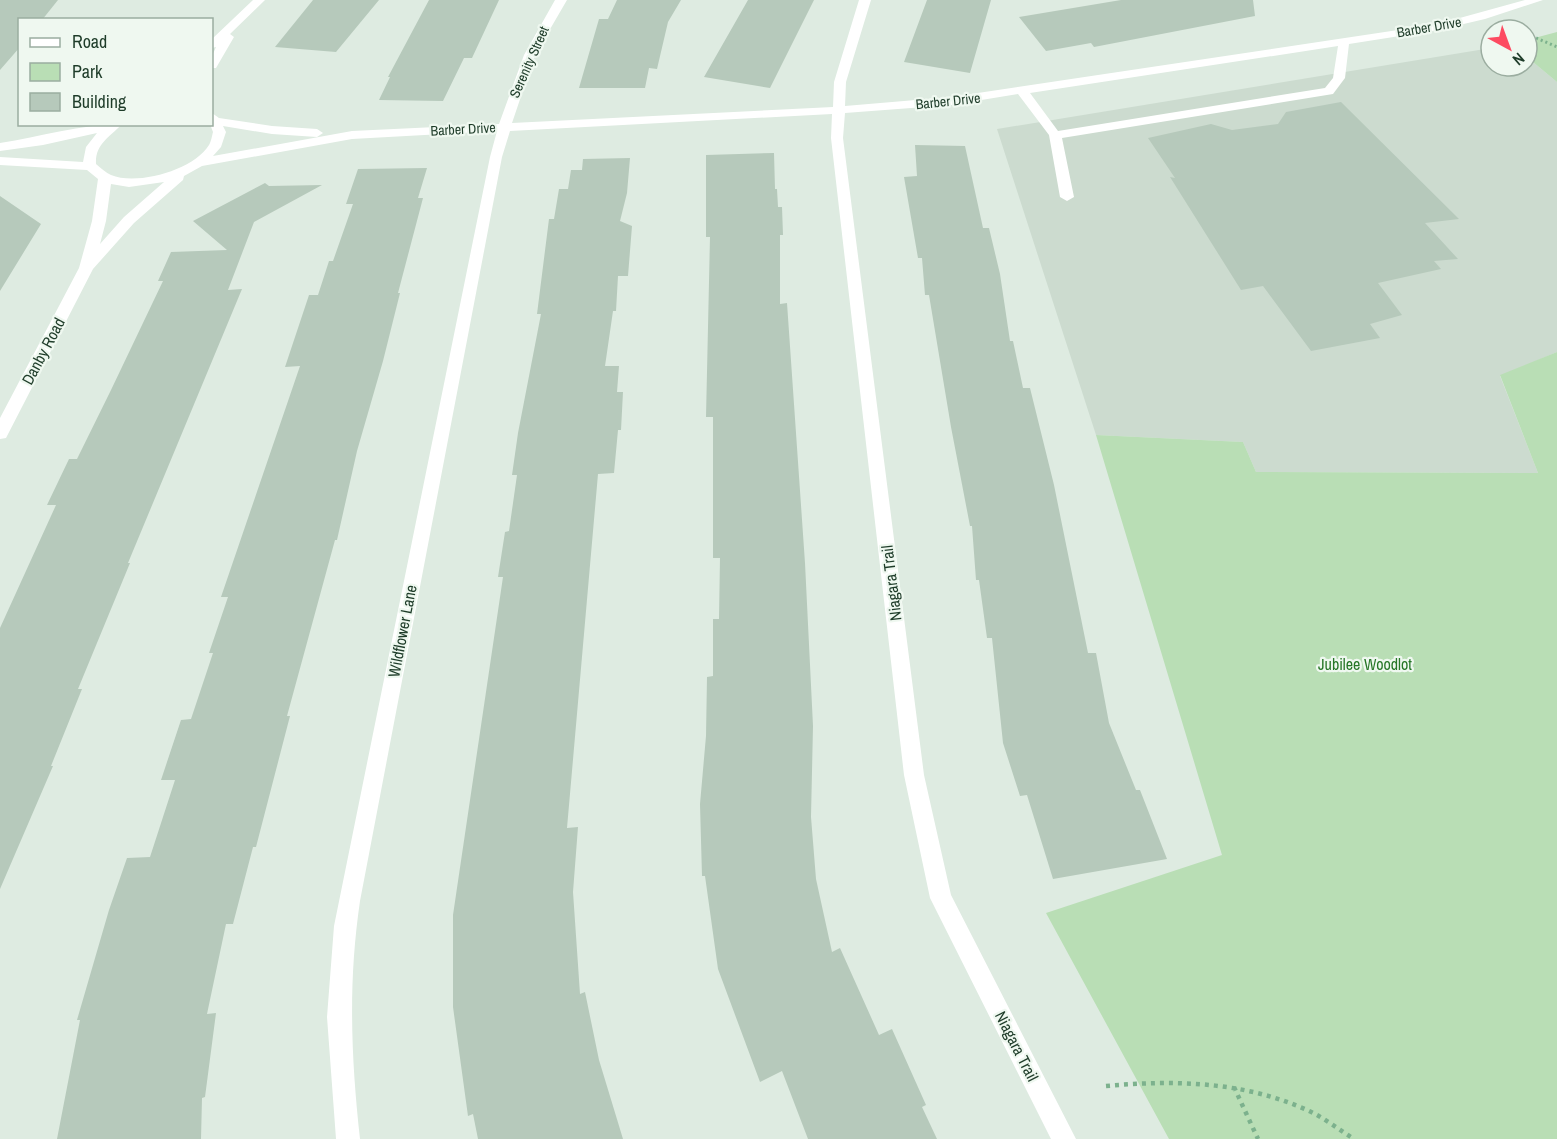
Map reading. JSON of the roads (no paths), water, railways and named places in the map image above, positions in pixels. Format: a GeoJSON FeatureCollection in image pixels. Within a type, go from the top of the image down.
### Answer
{"type":"FeatureCollection","features":[{"type":"Feature","properties":{"kind":"street"},"geometry":{"type":"LineString","coordinates":[[213,44],[259,0]]}},
{"type":"Feature","properties":{"kind":"street","name":"Serenity Street"},"geometry":{"type":"LineString","coordinates":[[504,127],[512,99],[543,27],[561,0]]}},
{"type":"Feature","properties":{"kind":"street","name":"Niagara Trail"},"geometry":{"type":"LineString","coordinates":[[865,0],[840,82],[837,138],[914,775],[941,898],[1064,1139]]}},
{"type":"Feature","properties":{"kind":"street","name":"Barber Drive"},"geometry":{"type":"LineString","coordinates":[[214,119],[272,130],[352,135],[918,105],[1022,91],[1456,23],[1537,0]]}},
{"type":"Feature","properties":{"kind":"street"},"geometry":{"type":"LineString","coordinates":[[213,63],[234,25]]}},
{"type":"Feature","properties":{"kind":"street"},"geometry":{"type":"LineString","coordinates":[[1056,135],[1329,91],[1339,78],[1344,41]]}},
{"type":"Feature","properties":{"kind":"street"},"geometry":{"type":"LineString","coordinates":[[1022,91],[1056,135],[1067,197]]}},
{"type":"Feature","properties":{"kind":"street"},"geometry":{"type":"LineString","coordinates":[[0,160],[90,166],[105,179],[134,183],[170,177],[200,162],[212,151],[220,130],[214,119]]}},
{"type":"Feature","properties":{"kind":"street"},"geometry":{"type":"LineString","coordinates":[[0,147],[43,141],[107,126]]}},
{"type":"Feature","properties":{"kind":"street"},"geometry":{"type":"LineString","coordinates":[[90,166],[88,156],[93,145],[112,126]]}},
{"type":"Feature","properties":{"kind":"street","name":"Wildflower Lane"},"geometry":{"type":"LineString","coordinates":[[348,1139],[341,1071],[339,1000],[342,952],[349,902],[493,168],[504,127]]}},
{"type":"Feature","properties":{"kind":"street","name":"Barber Drive"},"geometry":{"type":"LineString","coordinates":[[200,162],[352,135]]}},
{"type":"Feature","properties":{"kind":"street","name":"Danby Road"},"geometry":{"type":"LineString","coordinates":[[86,268],[129,220],[186,170]]}},
{"type":"Feature","properties":{"kind":"street","name":"Danby Road"},"geometry":{"type":"LineString","coordinates":[[0,433],[86,268],[99,221],[105,179]]}},
{"type":"Feature","properties":{"kind":"park label","name":"Jubilee Woodlot"},"geometry":{"type":"Point","coordinates":[1365,664]}}]}
